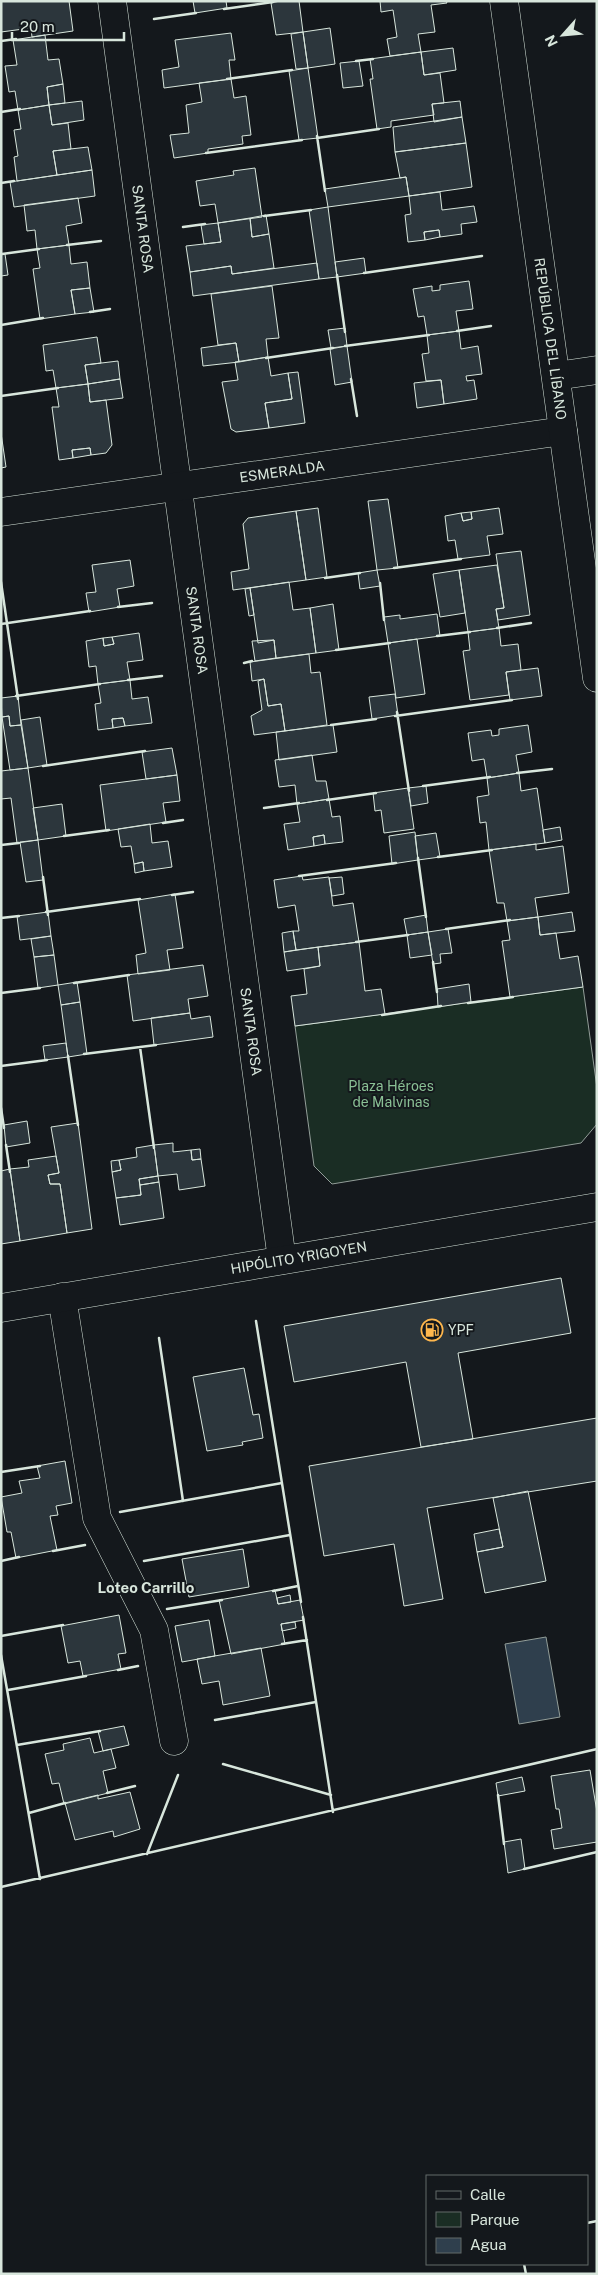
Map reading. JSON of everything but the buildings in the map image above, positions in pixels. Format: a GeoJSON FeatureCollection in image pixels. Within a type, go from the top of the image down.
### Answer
{"type":"FeatureCollection","features":[{"type":"Feature","properties":{"kind":"street","name":"SANTA ROSA"},"geometry":{"type":"LineString","coordinates":[[112,1],[282,1260]]}},
{"type":"Feature","properties":{"kind":"street","name":"REPÚBLICA DEL LÍBANO"},"geometry":{"type":"LineString","coordinates":[[504,1],[597,678]]}},
{"type":"Feature","properties":{"kind":"street"},"geometry":{"type":"LineString","coordinates":[[556,376],[597,370]]}},
{"type":"Feature","properties":{"kind":"street","name":"ESMERALDA"},"geometry":{"type":"LineString","coordinates":[[1,512],[563,431]]}},
{"type":"Feature","properties":{"kind":"street","name":"HIPÓLITO YRIGOYEN"},"geometry":{"type":"LineString","coordinates":[[1,1308],[597,1207]]}},
{"type":"Feature","properties":{"kind":"street"},"geometry":{"type":"LineString","coordinates":[[62,1298],[97,1518],[154,1630],[174,1741]]}},
{"type":"Feature","properties":{"kind":"green space","name":"Plaza Héroes de Malvinas"},"geometry":{"type":"Polygon","coordinates":[[[583,987],[597,1088],[597,1124],[581,1143],[332,1184],[314,1166],[295,1026],[583,987]]]}},
{"type":"Feature","properties":{"kind":"water"},"geometry":{"type":"Polygon","coordinates":[[[546,1637],[560,1717],[519,1724],[505,1644],[546,1637]]]}},
{"type":"Feature","properties":{"kind":"wall"},"geometry":{"type":"LineString","coordinates":[[224,9],[273,2]]}},
{"type":"Feature","properties":{"kind":"wall"},"geometry":{"type":"LineString","coordinates":[[154,19],[196,13]]}},
{"type":"Feature","properties":{"kind":"wall"},"geometry":{"type":"LineString","coordinates":[[1,41],[16,39]]}},
{"type":"Feature","properties":{"kind":"wall"},"geometry":{"type":"LineString","coordinates":[[356,61],[373,59]]}},
{"type":"Feature","properties":{"kind":"wall"},"geometry":{"type":"LineString","coordinates":[[227,79],[292,70]]}},
{"type":"Feature","properties":{"kind":"wall"},"geometry":{"type":"LineString","coordinates":[[1,112],[20,109]]}},
{"type":"Feature","properties":{"kind":"wall"},"geometry":{"type":"LineString","coordinates":[[317,138],[379,129]]}},
{"type":"Feature","properties":{"kind":"wall"},"geometry":{"type":"LineString","coordinates":[[317,136],[325,191]]}},
{"type":"Feature","properties":{"kind":"wall"},"geometry":{"type":"LineString","coordinates":[[206,153],[302,140]]}},
{"type":"Feature","properties":{"kind":"wall"},"geometry":{"type":"LineString","coordinates":[[1,183],[14,181]]}},
{"type":"Feature","properties":{"kind":"wall"},"geometry":{"type":"LineString","coordinates":[[264,216],[311,210]]}},
{"type":"Feature","properties":{"kind":"wall"},"geometry":{"type":"LineString","coordinates":[[183,227],[205,224]]}},
{"type":"Feature","properties":{"kind":"wall"},"geometry":{"type":"LineString","coordinates":[[67,245],[101,241]]}},
{"type":"Feature","properties":{"kind":"wall"},"geometry":{"type":"LineString","coordinates":[[2,254],[39,249]]}},
{"type":"Feature","properties":{"kind":"wall"},"geometry":{"type":"LineString","coordinates":[[364,273],[482,256]]}},
{"type":"Feature","properties":{"kind":"wall"},"geometry":{"type":"LineString","coordinates":[[337,275],[345,332]]}},
{"type":"Feature","properties":{"kind":"wall"},"geometry":{"type":"LineString","coordinates":[[90,312],[110,309]]}},
{"type":"Feature","properties":{"kind":"wall"},"geometry":{"type":"LineString","coordinates":[[1,325],[43,318]]}},
{"type":"Feature","properties":{"kind":"wall"},"geometry":{"type":"LineString","coordinates":[[457,331],[491,326]]}},
{"type":"Feature","properties":{"kind":"wall"},"geometry":{"type":"LineString","coordinates":[[345,346],[429,335]]}},
{"type":"Feature","properties":{"kind":"wall"},"geometry":{"type":"LineString","coordinates":[[266,358],[333,348]]}},
{"type":"Feature","properties":{"kind":"wall"},"geometry":{"type":"LineString","coordinates":[[351,379],[357,416]]}},
{"type":"Feature","properties":{"kind":"wall"},"geometry":{"type":"LineString","coordinates":[[1,396],[58,388]]}},
{"type":"Feature","properties":{"kind":"wall"},"geometry":{"type":"LineString","coordinates":[[394,568],[461,559]]}},
{"type":"Feature","properties":{"kind":"wall"},"geometry":{"type":"LineString","coordinates":[[325,578],[360,573]]}},
{"type":"Feature","properties":{"kind":"wall"},"geometry":{"type":"LineString","coordinates":[[1,582],[18,699]]}},
{"type":"Feature","properties":{"kind":"wall"},"geometry":{"type":"LineString","coordinates":[[380,583],[384,620]]}},
{"type":"Feature","properties":{"kind":"wall"},"geometry":{"type":"LineString","coordinates":[[118,607],[152,603]]}},
{"type":"Feature","properties":{"kind":"wall"},"geometry":{"type":"LineString","coordinates":[[1,624],[90,611]]}},
{"type":"Feature","properties":{"kind":"wall"},"geometry":{"type":"LineString","coordinates":[[497,628],[531,623]]}},
{"type":"Feature","properties":{"kind":"wall"},"geometry":{"type":"LineString","coordinates":[[437,636],[470,632]]}},
{"type":"Feature","properties":{"kind":"wall"},"geometry":{"type":"LineString","coordinates":[[336,650],[390,643]]}},
{"type":"Feature","properties":{"kind":"wall"},"geometry":{"type":"LineString","coordinates":[[244,663],[252,661]]}},
{"type":"Feature","properties":{"kind":"wall"},"geometry":{"type":"LineString","coordinates":[[128,680],[162,676]]}},
{"type":"Feature","properties":{"kind":"wall"},"geometry":{"type":"LineString","coordinates":[[16,696],[100,684]]}},
{"type":"Feature","properties":{"kind":"wall"},"geometry":{"type":"LineString","coordinates":[[395,716],[512,700]]}},
{"type":"Feature","properties":{"kind":"wall"},"geometry":{"type":"LineString","coordinates":[[397,712],[409,791]]}},
{"type":"Feature","properties":{"kind":"wall"},"geometry":{"type":"LineString","coordinates":[[331,725],[376,719]]}},
{"type":"Feature","properties":{"kind":"wall"},"geometry":{"type":"LineString","coordinates":[[43,766],[145,751]]}},
{"type":"Feature","properties":{"kind":"wall"},"geometry":{"type":"LineString","coordinates":[[517,773],[552,769]]}},
{"type":"Feature","properties":{"kind":"wall"},"geometry":{"type":"LineString","coordinates":[[423,786],[490,777]]}},
{"type":"Feature","properties":{"kind":"wall"},"geometry":{"type":"LineString","coordinates":[[327,800],[376,793]]}},
{"type":"Feature","properties":{"kind":"wall"},"geometry":{"type":"LineString","coordinates":[[264,808],[299,803]]}},
{"type":"Feature","properties":{"kind":"wall"},"geometry":{"type":"LineString","coordinates":[[163,823],[183,820]]}},
{"type":"Feature","properties":{"kind":"wall"},"geometry":{"type":"LineString","coordinates":[[64,836],[109,830]]}},
{"type":"Feature","properties":{"kind":"wall"},"geometry":{"type":"LineString","coordinates":[[1,845],[19,843]]}},
{"type":"Feature","properties":{"kind":"wall"},"geometry":{"type":"LineString","coordinates":[[438,857],[492,850]]}},
{"type":"Feature","properties":{"kind":"wall"},"geometry":{"type":"LineString","coordinates":[[418,858],[426,917]]}},
{"type":"Feature","properties":{"kind":"wall"},"geometry":{"type":"LineString","coordinates":[[299,876],[396,863]]}},
{"type":"Feature","properties":{"kind":"wall"},"geometry":{"type":"LineString","coordinates":[[43,877],[48,915]]}},
{"type":"Feature","properties":{"kind":"wall"},"geometry":{"type":"LineString","coordinates":[[172,895],[193,892]]}},
{"type":"Feature","properties":{"kind":"wall"},"geometry":{"type":"LineString","coordinates":[[46,912],[140,899]]}},
{"type":"Feature","properties":{"kind":"wall"},"geometry":{"type":"LineString","coordinates":[[1,918],[19,916]]}},
{"type":"Feature","properties":{"kind":"wall"},"geometry":{"type":"LineString","coordinates":[[446,929],[510,920]]}},
{"type":"Feature","properties":{"kind":"wall"},"geometry":{"type":"LineString","coordinates":[[356,942],[408,935]]}},
{"type":"Feature","properties":{"kind":"wall"},"geometry":{"type":"LineString","coordinates":[[433,962],[437,992]]}},
{"type":"Feature","properties":{"kind":"wall"},"geometry":{"type":"LineString","coordinates":[[74,983],[129,975]]}},
{"type":"Feature","properties":{"kind":"wall"},"geometry":{"type":"LineString","coordinates":[[1,993],[40,988]]}},
{"type":"Feature","properties":{"kind":"wall"},"geometry":{"type":"LineString","coordinates":[[468,1003],[513,997]]}},
{"type":"Feature","properties":{"kind":"wall"},"geometry":{"type":"LineString","coordinates":[[382,1015],[441,1006]]}},
{"type":"Feature","properties":{"kind":"wall"},"geometry":{"type":"LineString","coordinates":[[84,1054],[156,1045]]}},
{"type":"Feature","properties":{"kind":"wall"},"geometry":{"type":"LineString","coordinates":[[140,1047],[154,1148]]}},
{"type":"Feature","properties":{"kind":"wall"},"geometry":{"type":"LineString","coordinates":[[68,1056],[78,1125]]}},
{"type":"Feature","properties":{"kind":"wall"},"geometry":{"type":"LineString","coordinates":[[1,1066],[47,1060]]}},
{"type":"Feature","properties":{"kind":"wall"},"geometry":{"type":"LineString","coordinates":[[1,1108],[4,1128]]}},
{"type":"Feature","properties":{"kind":"wall"},"geometry":{"type":"LineString","coordinates":[[6,1145],[10,1172]]}},
{"type":"Feature","properties":{"kind":"wall"},"geometry":{"type":"LineString","coordinates":[[256,1321],[301,1602]]}},
{"type":"Feature","properties":{"kind":"wall"},"geometry":{"type":"LineString","coordinates":[[159,1338],[183,1501]]}},
{"type":"Feature","properties":{"kind":"wall"},"geometry":{"type":"LineString","coordinates":[[1,1472],[40,1466]]}},
{"type":"Feature","properties":{"kind":"wall"},"geometry":{"type":"LineString","coordinates":[[120,1512],[282,1483]]}},
{"type":"Feature","properties":{"kind":"wall"},"geometry":{"type":"LineString","coordinates":[[144,1561],[290,1535]]}},
{"type":"Feature","properties":{"kind":"wall"},"geometry":{"type":"LineString","coordinates":[[53,1551],[85,1545]]}},
{"type":"Feature","properties":{"kind":"wall"},"geometry":{"type":"LineString","coordinates":[[1,1561],[19,1557]]}},
{"type":"Feature","properties":{"kind":"wall"},"geometry":{"type":"LineString","coordinates":[[273,1591],[298,1586]]}},
{"type":"Feature","properties":{"kind":"wall"},"geometry":{"type":"LineString","coordinates":[[167,1609],[222,1600]]}},
{"type":"Feature","properties":{"kind":"wall"},"geometry":{"type":"LineString","coordinates":[[303,1617],[333,1812]]}},
{"type":"Feature","properties":{"kind":"wall"},"geometry":{"type":"LineString","coordinates":[[1,1636],[63,1625]]}},
{"type":"Feature","properties":{"kind":"wall"},"geometry":{"type":"LineString","coordinates":[[282,1644],[307,1640]]}},
{"type":"Feature","properties":{"kind":"wall"},"geometry":{"type":"LineString","coordinates":[[1,1655],[40,1879]]}},
{"type":"Feature","properties":{"kind":"wall"},"geometry":{"type":"LineString","coordinates":[[118,1670],[138,1666]]}},
{"type":"Feature","properties":{"kind":"wall"},"geometry":{"type":"LineString","coordinates":[[8,1690],[86,1676]]}},
{"type":"Feature","properties":{"kind":"wall"},"geometry":{"type":"LineString","coordinates":[[215,1720],[316,1702]]}},
{"type":"Feature","properties":{"kind":"wall"},"geometry":{"type":"LineString","coordinates":[[17,1745],[100,1731]]}},
{"type":"Feature","properties":{"kind":"wall"},"geometry":{"type":"LineString","coordinates":[[1,1887],[597,1749]]}},
{"type":"Feature","properties":{"kind":"wall"},"geometry":{"type":"LineString","coordinates":[[223,1764],[331,1795]]}},
{"type":"Feature","properties":{"kind":"wall"},"geometry":{"type":"LineString","coordinates":[[147,1854],[178,1775]]}},
{"type":"Feature","properties":{"kind":"wall"},"geometry":{"type":"LineString","coordinates":[[107,1793],[135,1786]]}},
{"type":"Feature","properties":{"kind":"wall"},"geometry":{"type":"LineString","coordinates":[[498,1795],[504,1844]]}},
{"type":"Feature","properties":{"kind":"wall"},"geometry":{"type":"LineString","coordinates":[[29,1813],[65,1803]]}},
{"type":"Feature","properties":{"kind":"wall"},"geometry":{"type":"LineString","coordinates":[[524,1869],[597,1852]]}},
{"type":"Feature","properties":{"kind":"wall"},"geometry":{"type":"LineString","coordinates":[[588,2223],[597,2221]]}},
{"type":"Feature","properties":{"kind":"wall"},"geometry":{"type":"LineString","coordinates":[[524,2265],[526,2274]]}},
{"type":"Feature","properties":{"kind":"place","name":"YPF"},"geometry":{"type":"Point","coordinates":[432,1330]}},
{"type":"Feature","properties":{"kind":"district","name":"Loteo Carrillo"},"geometry":{"type":"Point","coordinates":[146,1587]}}]}
